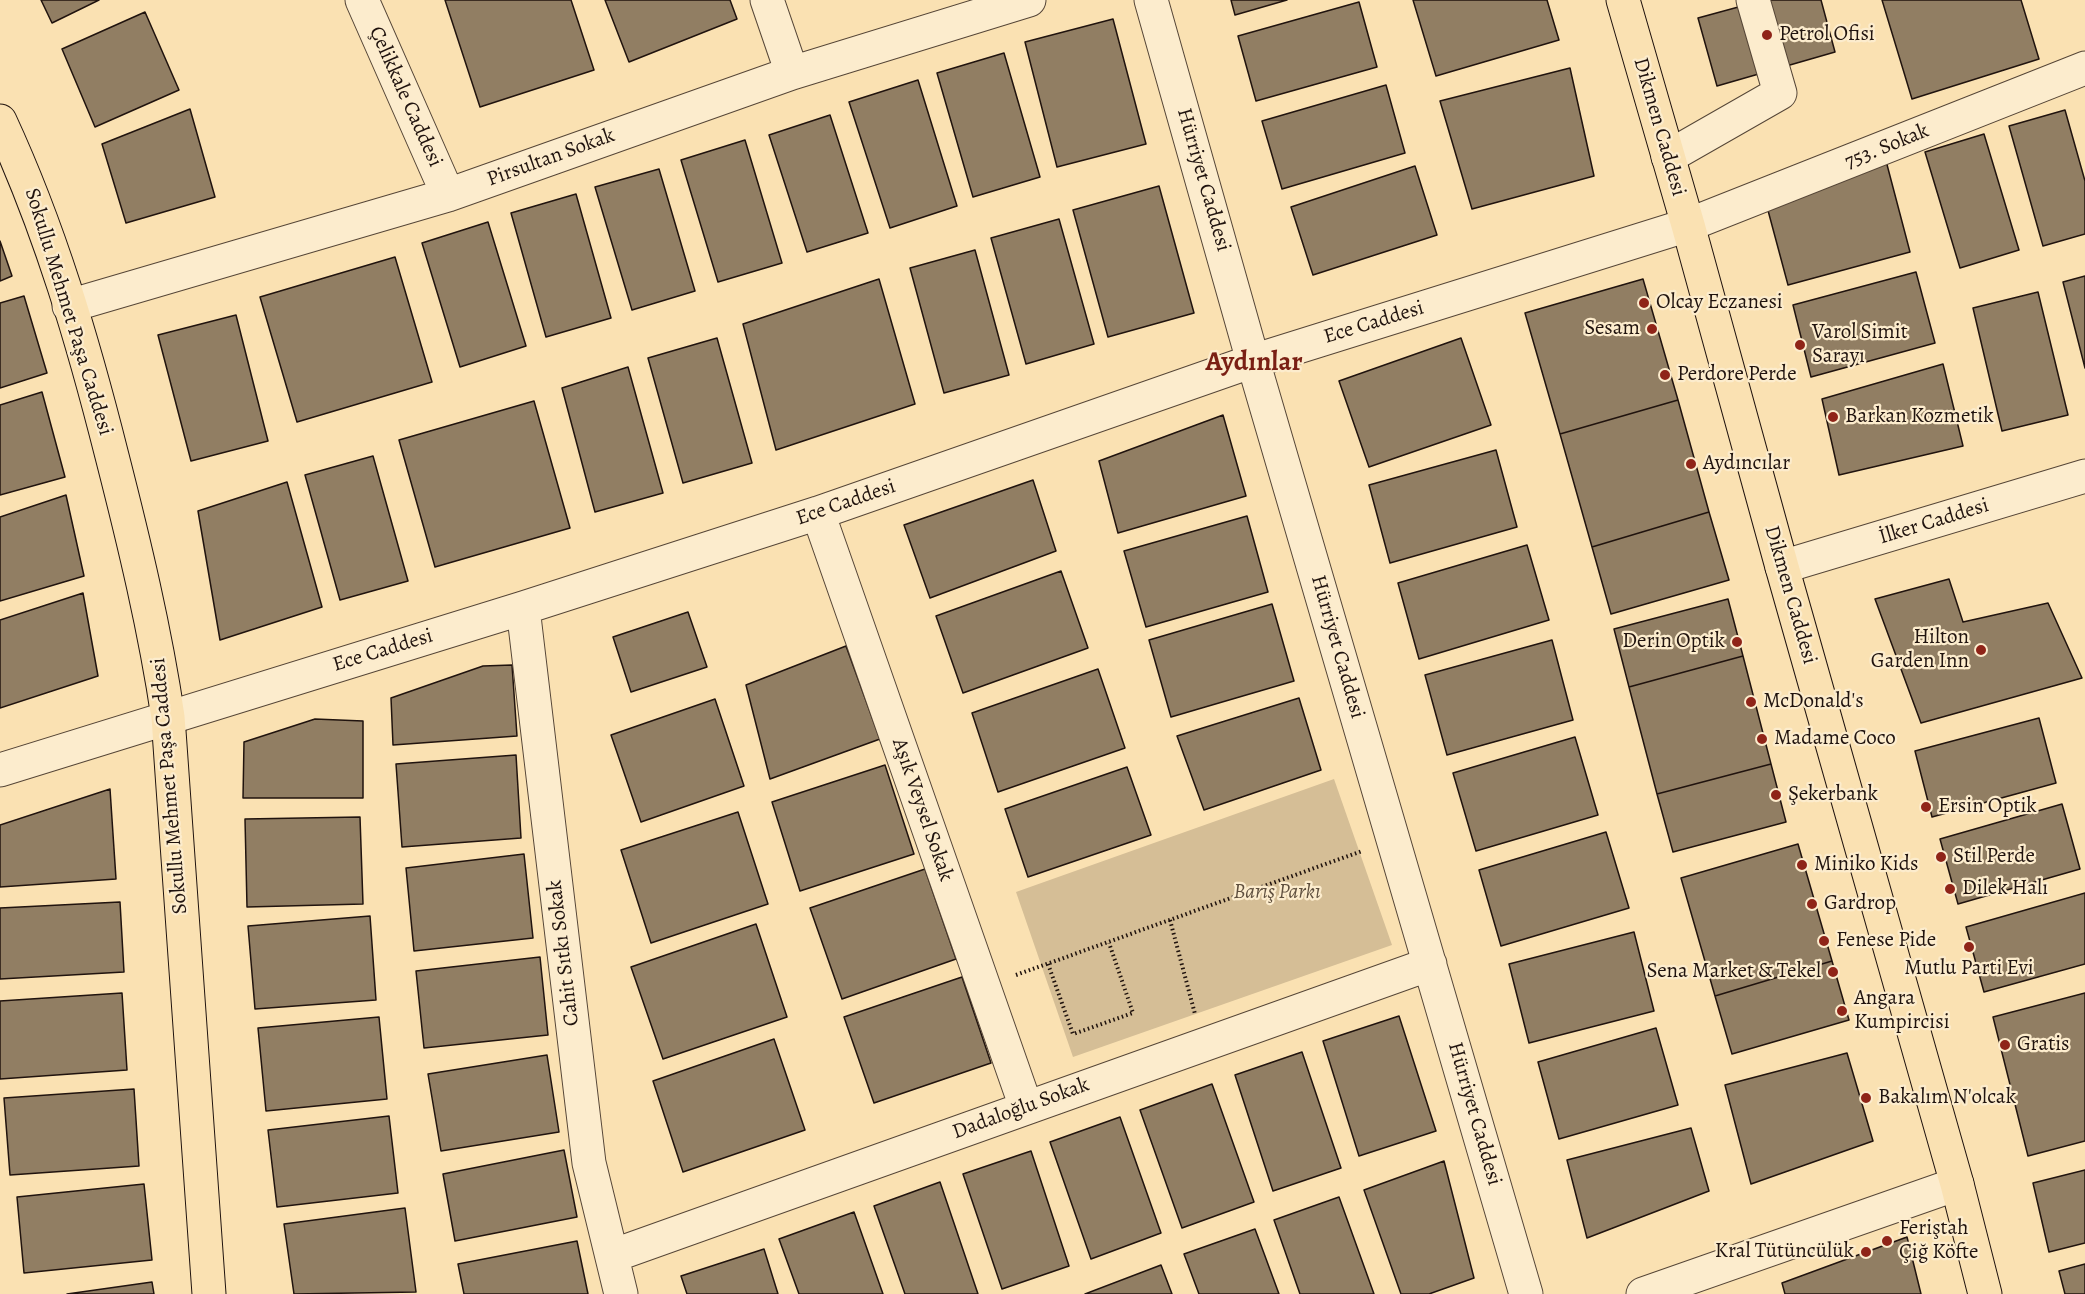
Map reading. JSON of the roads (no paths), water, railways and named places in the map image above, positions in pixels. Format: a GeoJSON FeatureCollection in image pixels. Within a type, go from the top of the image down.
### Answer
{"type":"FeatureCollection","features":[{"type":"Feature","properties":{"kind":"main road","name":"Dikmen Caddesi"},"geometry":{"type":"LineString","coordinates":[[1623,0],[1957,1184],[1985,1294]]}},
{"type":"Feature","properties":{"kind":"main road","name":"Sokullu Mehmet Paşa Caddesi"},"geometry":{"type":"LineString","coordinates":[[0,121],[41,216],[92,376],[132,534],[158,654],[168,717],[209,1294]]}},
{"type":"Feature","properties":{"kind":"street","name":"Çelikkale Caddesi"},"geometry":{"type":"LineString","coordinates":[[362,0],[448,195]]}},
{"type":"Feature","properties":{"kind":"street"},"geometry":{"type":"LineString","coordinates":[[767,0],[792,73]]}},
{"type":"Feature","properties":{"kind":"street","name":"Pirsultan Sokak"},"geometry":{"type":"LineString","coordinates":[[69,306],[448,195],[792,73],[1029,0]]}},
{"type":"Feature","properties":{"kind":"street","name":"Hürriyet Caddesi"},"geometry":{"type":"LineString","coordinates":[[1151,0],[1253,361],[1526,1294]]}},
{"type":"Feature","properties":{"kind":"street"},"geometry":{"type":"LineString","coordinates":[[1668,157],[1780,93],[1753,0]]}},
{"type":"Feature","properties":{"kind":"street","name":"753. Sokak"},"geometry":{"type":"LineString","coordinates":[[1688,225],[2085,68]]}},
{"type":"Feature","properties":{"kind":"street","name":"Ece Caddesi"},"geometry":{"type":"LineString","coordinates":[[0,770],[523,608],[818,513],[1253,361],[1688,225]]}},
{"type":"Feature","properties":{"kind":"street","name":"İlker Caddesi"},"geometry":{"type":"LineString","coordinates":[[1782,567],[2085,477]]}},
{"type":"Feature","properties":{"kind":"street","name":"Aşık Veysel Sokak"},"geometry":{"type":"LineString","coordinates":[[818,513],[1026,1107]]}},
{"type":"Feature","properties":{"kind":"street","name":"Cahit Sıtkı Sokak"},"geometry":{"type":"LineString","coordinates":[[523,608],[589,1163],[621,1294]]}},
{"type":"Feature","properties":{"kind":"street","name":"Dadaloğlu Sokak"},"geometry":{"type":"LineString","coordinates":[[612,1256],[1430,964]]}},
{"type":"Feature","properties":{"kind":"street"},"geometry":{"type":"LineString","coordinates":[[1643,1294],[1957,1184]]}},
{"type":"Feature","properties":{"kind":"place","name":"Petrol Ofisi"},"geometry":{"type":"Point","coordinates":[1767,35]}},
{"type":"Feature","properties":{"kind":"place","name":"Olcay Eczanesi"},"geometry":{"type":"Point","coordinates":[1644,303]}},
{"type":"Feature","properties":{"kind":"place","name":"Sesam"},"geometry":{"type":"Point","coordinates":[1652,329]}},
{"type":"Feature","properties":{"kind":"place","name":"Varol Simit Sarayı"},"geometry":{"type":"Point","coordinates":[1800,345]}},
{"type":"Feature","properties":{"kind":"place","name":"Perdore Perde"},"geometry":{"type":"Point","coordinates":[1665,375]}},
{"type":"Feature","properties":{"kind":"place","name":"Barkan Kozmetik"},"geometry":{"type":"Point","coordinates":[1833,417]}},
{"type":"Feature","properties":{"kind":"place","name":"Aydıncılar"},"geometry":{"type":"Point","coordinates":[1691,464]}},
{"type":"Feature","properties":{"kind":"place","name":"Derin Optik"},"geometry":{"type":"Point","coordinates":[1737,642]}},
{"type":"Feature","properties":{"kind":"place","name":"Hilton Garden Inn"},"geometry":{"type":"Point","coordinates":[1981,650]}},
{"type":"Feature","properties":{"kind":"place","name":"McDonald's"},"geometry":{"type":"Point","coordinates":[1751,702]}},
{"type":"Feature","properties":{"kind":"place","name":"Madame Coco"},"geometry":{"type":"Point","coordinates":[1762,739]}},
{"type":"Feature","properties":{"kind":"place","name":"Şekerbank"},"geometry":{"type":"Point","coordinates":[1776,795]}},
{"type":"Feature","properties":{"kind":"place","name":"Ersin Optik"},"geometry":{"type":"Point","coordinates":[1926,807]}},
{"type":"Feature","properties":{"kind":"place","name":"Stil Perde"},"geometry":{"type":"Point","coordinates":[1941,857]}},
{"type":"Feature","properties":{"kind":"place","name":"Miniko Kids"},"geometry":{"type":"Point","coordinates":[1802,865]}},
{"type":"Feature","properties":{"kind":"place","name":"Dilek Halı"},"geometry":{"type":"Point","coordinates":[1950,889]}},
{"type":"Feature","properties":{"kind":"place","name":"Gardrop"},"geometry":{"type":"Point","coordinates":[1812,904]}},
{"type":"Feature","properties":{"kind":"place","name":"Fenese Pide"},"geometry":{"type":"Point","coordinates":[1824,941]}},
{"type":"Feature","properties":{"kind":"place","name":"Mutlu Parti Evi"},"geometry":{"type":"Point","coordinates":[1969,947]}},
{"type":"Feature","properties":{"kind":"place","name":"Sena Market & Tekel"},"geometry":{"type":"Point","coordinates":[1833,972]}},
{"type":"Feature","properties":{"kind":"place","name":"Angara Kumpircisi"},"geometry":{"type":"Point","coordinates":[1842,1011]}},
{"type":"Feature","properties":{"kind":"place","name":"Gratis"},"geometry":{"type":"Point","coordinates":[2005,1045]}},
{"type":"Feature","properties":{"kind":"place","name":"Bakalım N'olcak"},"geometry":{"type":"Point","coordinates":[1866,1098]}},
{"type":"Feature","properties":{"kind":"place","name":"Feriştah Çiğ Köfte"},"geometry":{"type":"Point","coordinates":[1887,1241]}},
{"type":"Feature","properties":{"kind":"place","name":"Kral Tütüncülük"},"geometry":{"type":"Point","coordinates":[1866,1252]}},
{"type":"Feature","properties":{"kind":"district","name":"Aydınlar"},"geometry":{"type":"Point","coordinates":[1254,363]}},
{"type":"Feature","properties":{"kind":"park label","name":"Barış Parkı"},"geometry":{"type":"Point","coordinates":[1277,893]}}]}
